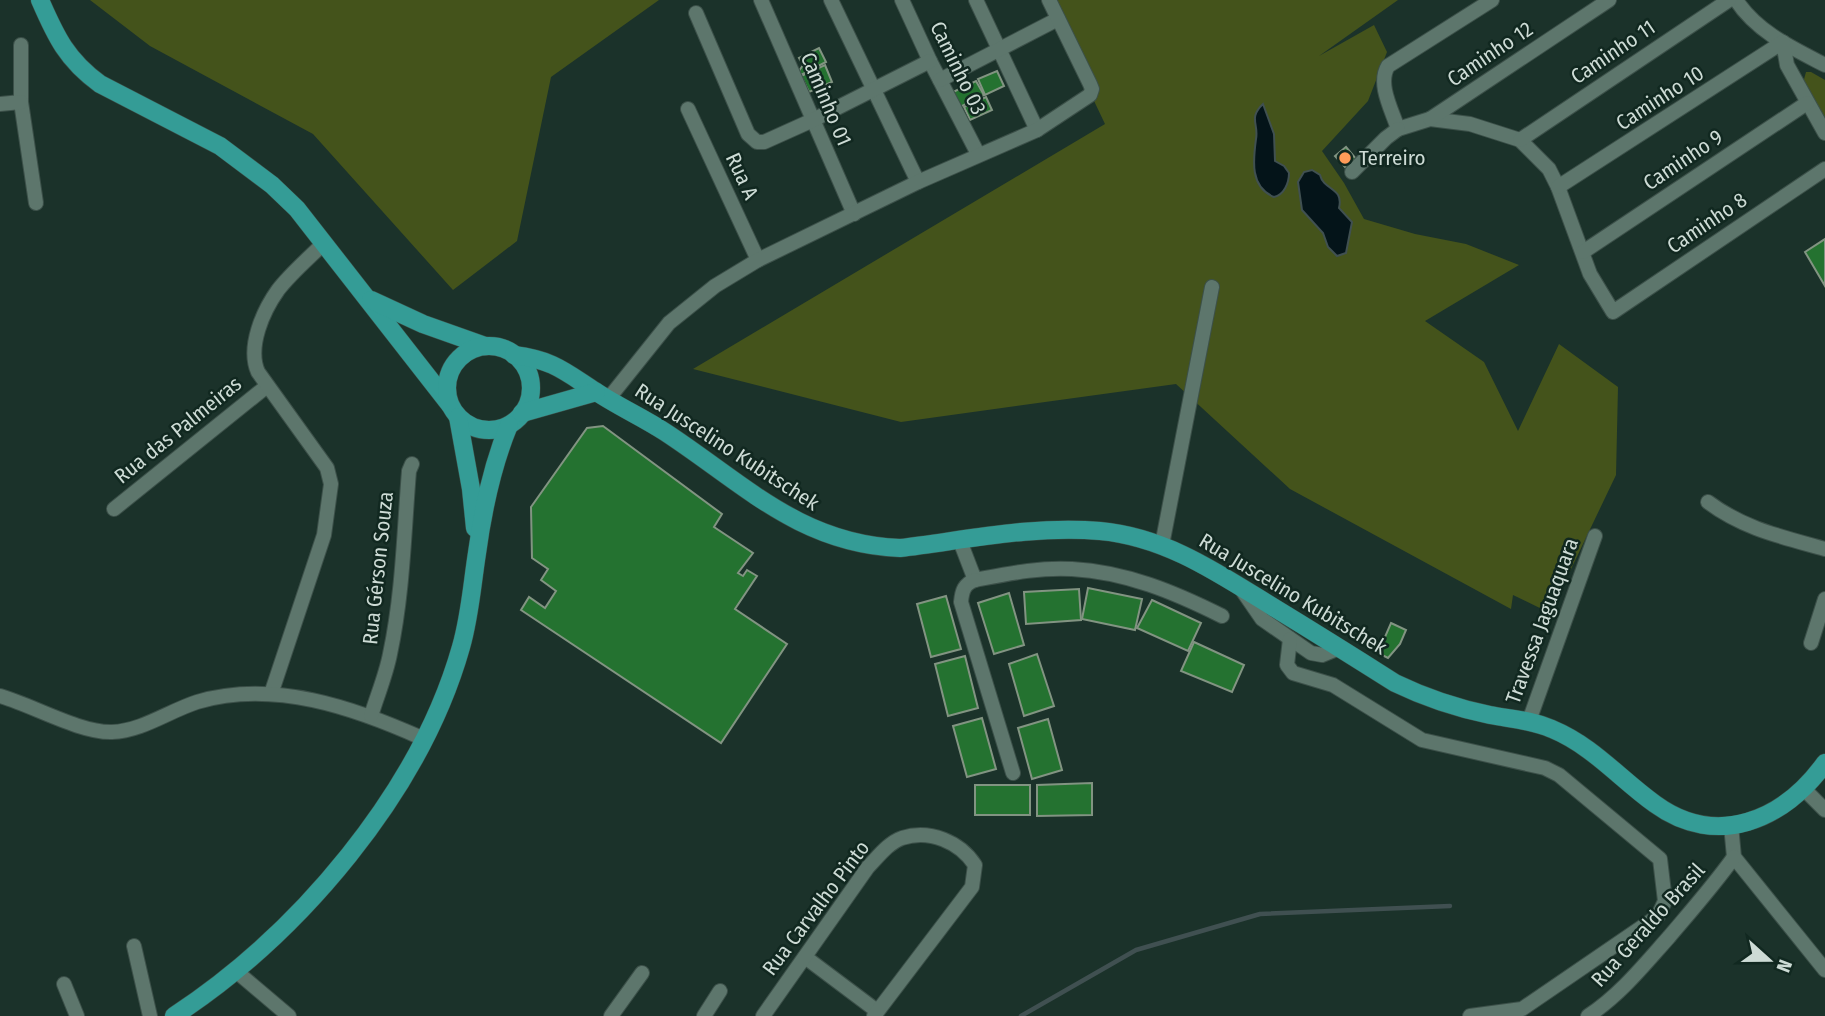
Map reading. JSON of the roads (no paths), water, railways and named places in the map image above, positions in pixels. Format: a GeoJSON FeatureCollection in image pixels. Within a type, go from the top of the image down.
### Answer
{"type":"FeatureCollection","features":[{"type":"Feature","properties":{"kind":"main road"},"geometry":{"type":"LineString","coordinates":[[40,0],[56,38],[82,71],[100,84],[220,146],[285,197],[311,225],[454,411],[469,426],[496,430],[516,419],[603,395]]}},
{"type":"Feature","properties":{"kind":"main road"},"geometry":{"type":"LineString","coordinates":[[174,1016],[237,972],[308,901],[373,826],[397,789],[449,685],[461,646],[474,585],[491,475],[516,419],[528,401],[530,389],[523,364],[505,349],[485,346],[423,324],[367,298]]}},
{"type":"Feature","properties":{"kind":"main road"},"geometry":{"type":"LineString","coordinates":[[477,553],[471,489],[454,411],[446,389],[449,374],[457,360],[470,351],[485,346]]}},
{"type":"Feature","properties":{"kind":"main road","name":"Rua Juscelino Kubitschek"},"geometry":{"type":"LineString","coordinates":[[514,355],[531,357],[558,366],[665,432],[756,497],[817,531],[846,541],[900,548],[1066,530],[1102,531],[1162,545],[1211,568],[1395,683],[1429,699],[1459,708],[1529,721],[1551,728],[1582,744],[1656,805],[1673,814],[1709,825],[1731,825],[1767,815],[1786,805],[1804,789],[1825,763]]}},
{"type":"Feature","properties":{"kind":"street","name":"Caminho 01"},"geometry":{"type":"LineString","coordinates":[[761,0],[854,214]]}},
{"type":"Feature","properties":{"kind":"street"},"geometry":{"type":"LineString","coordinates":[[831,0],[918,182]]}},
{"type":"Feature","properties":{"kind":"street","name":"Caminho 03"},"geometry":{"type":"LineString","coordinates":[[902,0],[978,154]]}},
{"type":"Feature","properties":{"kind":"street"},"geometry":{"type":"LineString","coordinates":[[976,0],[1037,130]]}},
{"type":"Feature","properties":{"kind":"street"},"geometry":{"type":"LineString","coordinates":[[603,395],[669,323],[715,286],[758,260],[918,182],[1037,130],[1090,95],[1092,89],[1049,0]]}},
{"type":"Feature","properties":{"kind":"street"},"geometry":{"type":"LineString","coordinates":[[1398,129],[1384,83],[1383,74],[1388,66],[1492,0]]}},
{"type":"Feature","properties":{"kind":"street","name":"Caminho 12"},"geometry":{"type":"LineString","coordinates":[[1430,119],[1609,0]]}},
{"type":"Feature","properties":{"kind":"street","name":"Caminho 11"},"geometry":{"type":"LineString","coordinates":[[1520,140],[1728,0]]}},
{"type":"Feature","properties":{"kind":"street"},"geometry":{"type":"LineString","coordinates":[[1735,0],[1758,26],[1783,43],[1825,65]]}},
{"type":"Feature","properties":{"kind":"street"},"geometry":{"type":"LineString","coordinates":[[696,13],[751,139],[764,142],[930,61]]}},
{"type":"Feature","properties":{"kind":"street"},"geometry":{"type":"LineString","coordinates":[[940,80],[1058,19]]}},
{"type":"Feature","properties":{"kind":"street"},"geometry":{"type":"LineString","coordinates":[[1783,43],[1787,65],[1825,133]]}},
{"type":"Feature","properties":{"kind":"street","name":"Caminho 10"},"geometry":{"type":"LineString","coordinates":[[1559,187],[1783,43]]}},
{"type":"Feature","properties":{"kind":"street"},"geometry":{"type":"LineString","coordinates":[[21,45],[21,102],[36,203]]}},
{"type":"Feature","properties":{"kind":"street"},"geometry":{"type":"LineString","coordinates":[[0,104],[21,102]]}},
{"type":"Feature","properties":{"kind":"street","name":"Caminho 9"},"geometry":{"type":"LineString","coordinates":[[1583,253],[1807,103]]}},
{"type":"Feature","properties":{"kind":"street","name":"Rua A"},"geometry":{"type":"LineString","coordinates":[[688,109],[758,260]]}},
{"type":"Feature","properties":{"kind":"street"},"geometry":{"type":"LineString","coordinates":[[1352,172],[1385,138],[1398,129],[1430,119],[1470,124],[1520,140],[1549,169],[1559,187],[1583,253]]}},
{"type":"Feature","properties":{"kind":"street","name":"Caminho 8"},"geometry":{"type":"LineString","coordinates":[[1583,253],[1590,274],[1613,312],[1825,169]]}},
{"type":"Feature","properties":{"kind":"street"},"geometry":{"type":"LineString","coordinates":[[267,386],[254,363],[257,336],[263,320],[279,289],[324,243]]}},
{"type":"Feature","properties":{"kind":"street"},"geometry":{"type":"LineString","coordinates":[[1162,545],[1212,287]]}},
{"type":"Feature","properties":{"kind":"street","name":"Rua das Palmeiras"},"geometry":{"type":"LineString","coordinates":[[114,509],[267,386],[327,468],[331,484],[324,535],[271,694]]}},
{"type":"Feature","properties":{"kind":"street","name":"Rua Gérson Souza"},"geometry":{"type":"LineString","coordinates":[[371,716],[396,624],[404,558],[409,471],[412,464]]}},
{"type":"Feature","properties":{"kind":"street"},"geometry":{"type":"LineString","coordinates":[[1708,502],[1726,515],[1759,531],[1825,549]]}},
{"type":"Feature","properties":{"kind":"street","name":"Travessa Jaguaquara"},"geometry":{"type":"LineString","coordinates":[[1529,721],[1595,536]]}},
{"type":"Feature","properties":{"kind":"street"},"geometry":{"type":"LineString","coordinates":[[960,541],[975,580]]}},
{"type":"Feature","properties":{"kind":"street"},"geometry":{"type":"LineString","coordinates":[[1013,773],[961,602],[964,587],[968,583],[1028,570],[1072,568],[1123,576],[1173,592],[1222,615]]}},
{"type":"Feature","properties":{"kind":"street"},"geometry":{"type":"LineString","coordinates":[[1239,586],[1262,619],[1315,655],[1339,648]]}},
{"type":"Feature","properties":{"kind":"street"},"geometry":{"type":"LineString","coordinates":[[1811,643],[1825,599]]}},
{"type":"Feature","properties":{"kind":"street"},"geometry":{"type":"LineString","coordinates":[[1290,639],[1287,665],[1293,673],[1333,685],[1423,740],[1545,768],[1559,775],[1660,859],[1665,901],[1658,916],[1522,1009],[1470,1016]]}},
{"type":"Feature","properties":{"kind":"street"},"geometry":{"type":"LineString","coordinates":[[0,696],[60,719],[110,732],[140,726],[196,702],[220,696],[271,694],[304,699],[371,716],[424,739]]}},
{"type":"Feature","properties":{"kind":"street"},"geometry":{"type":"LineString","coordinates":[[1804,789],[1825,810]]}},
{"type":"Feature","properties":{"kind":"street"},"geometry":{"type":"LineString","coordinates":[[1731,825],[1734,857],[1825,970]]}},
{"type":"Feature","properties":{"kind":"street","name":"Rua Carvalho Pinto"},"geometry":{"type":"LineString","coordinates":[[763,1016],[868,867],[887,848],[902,838],[923,836],[948,840],[967,852],[975,865],[972,887],[876,1013]]}},
{"type":"Feature","properties":{"kind":"street","name":"Rua Geraldo Brasil"},"geometry":{"type":"LineString","coordinates":[[1588,1016],[1607,1003],[1642,967],[1716,882],[1734,857]]}},
{"type":"Feature","properties":{"kind":"street"},"geometry":{"type":"LineString","coordinates":[[134,946],[150,1016]]}},
{"type":"Feature","properties":{"kind":"street"},"geometry":{"type":"LineString","coordinates":[[804,957],[876,1013]]}},
{"type":"Feature","properties":{"kind":"street"},"geometry":{"type":"LineString","coordinates":[[237,972],[289,1016]]}},
{"type":"Feature","properties":{"kind":"street"},"geometry":{"type":"LineString","coordinates":[[611,1016],[642,973]]}},
{"type":"Feature","properties":{"kind":"street"},"geometry":{"type":"LineString","coordinates":[[64,984],[77,1016]]}},
{"type":"Feature","properties":{"kind":"street"},"geometry":{"type":"LineString","coordinates":[[704,1016],[720,991]]}},
{"type":"Feature","properties":{"kind":"waterway"},"geometry":{"type":"LineString","coordinates":[[1021,1016],[1136,950],[1260,914],[1450,906]]}},
{"type":"Feature","properties":{"kind":"place","name":"Terreiro"},"geometry":{"type":"Point","coordinates":[1345,158]}}]}
